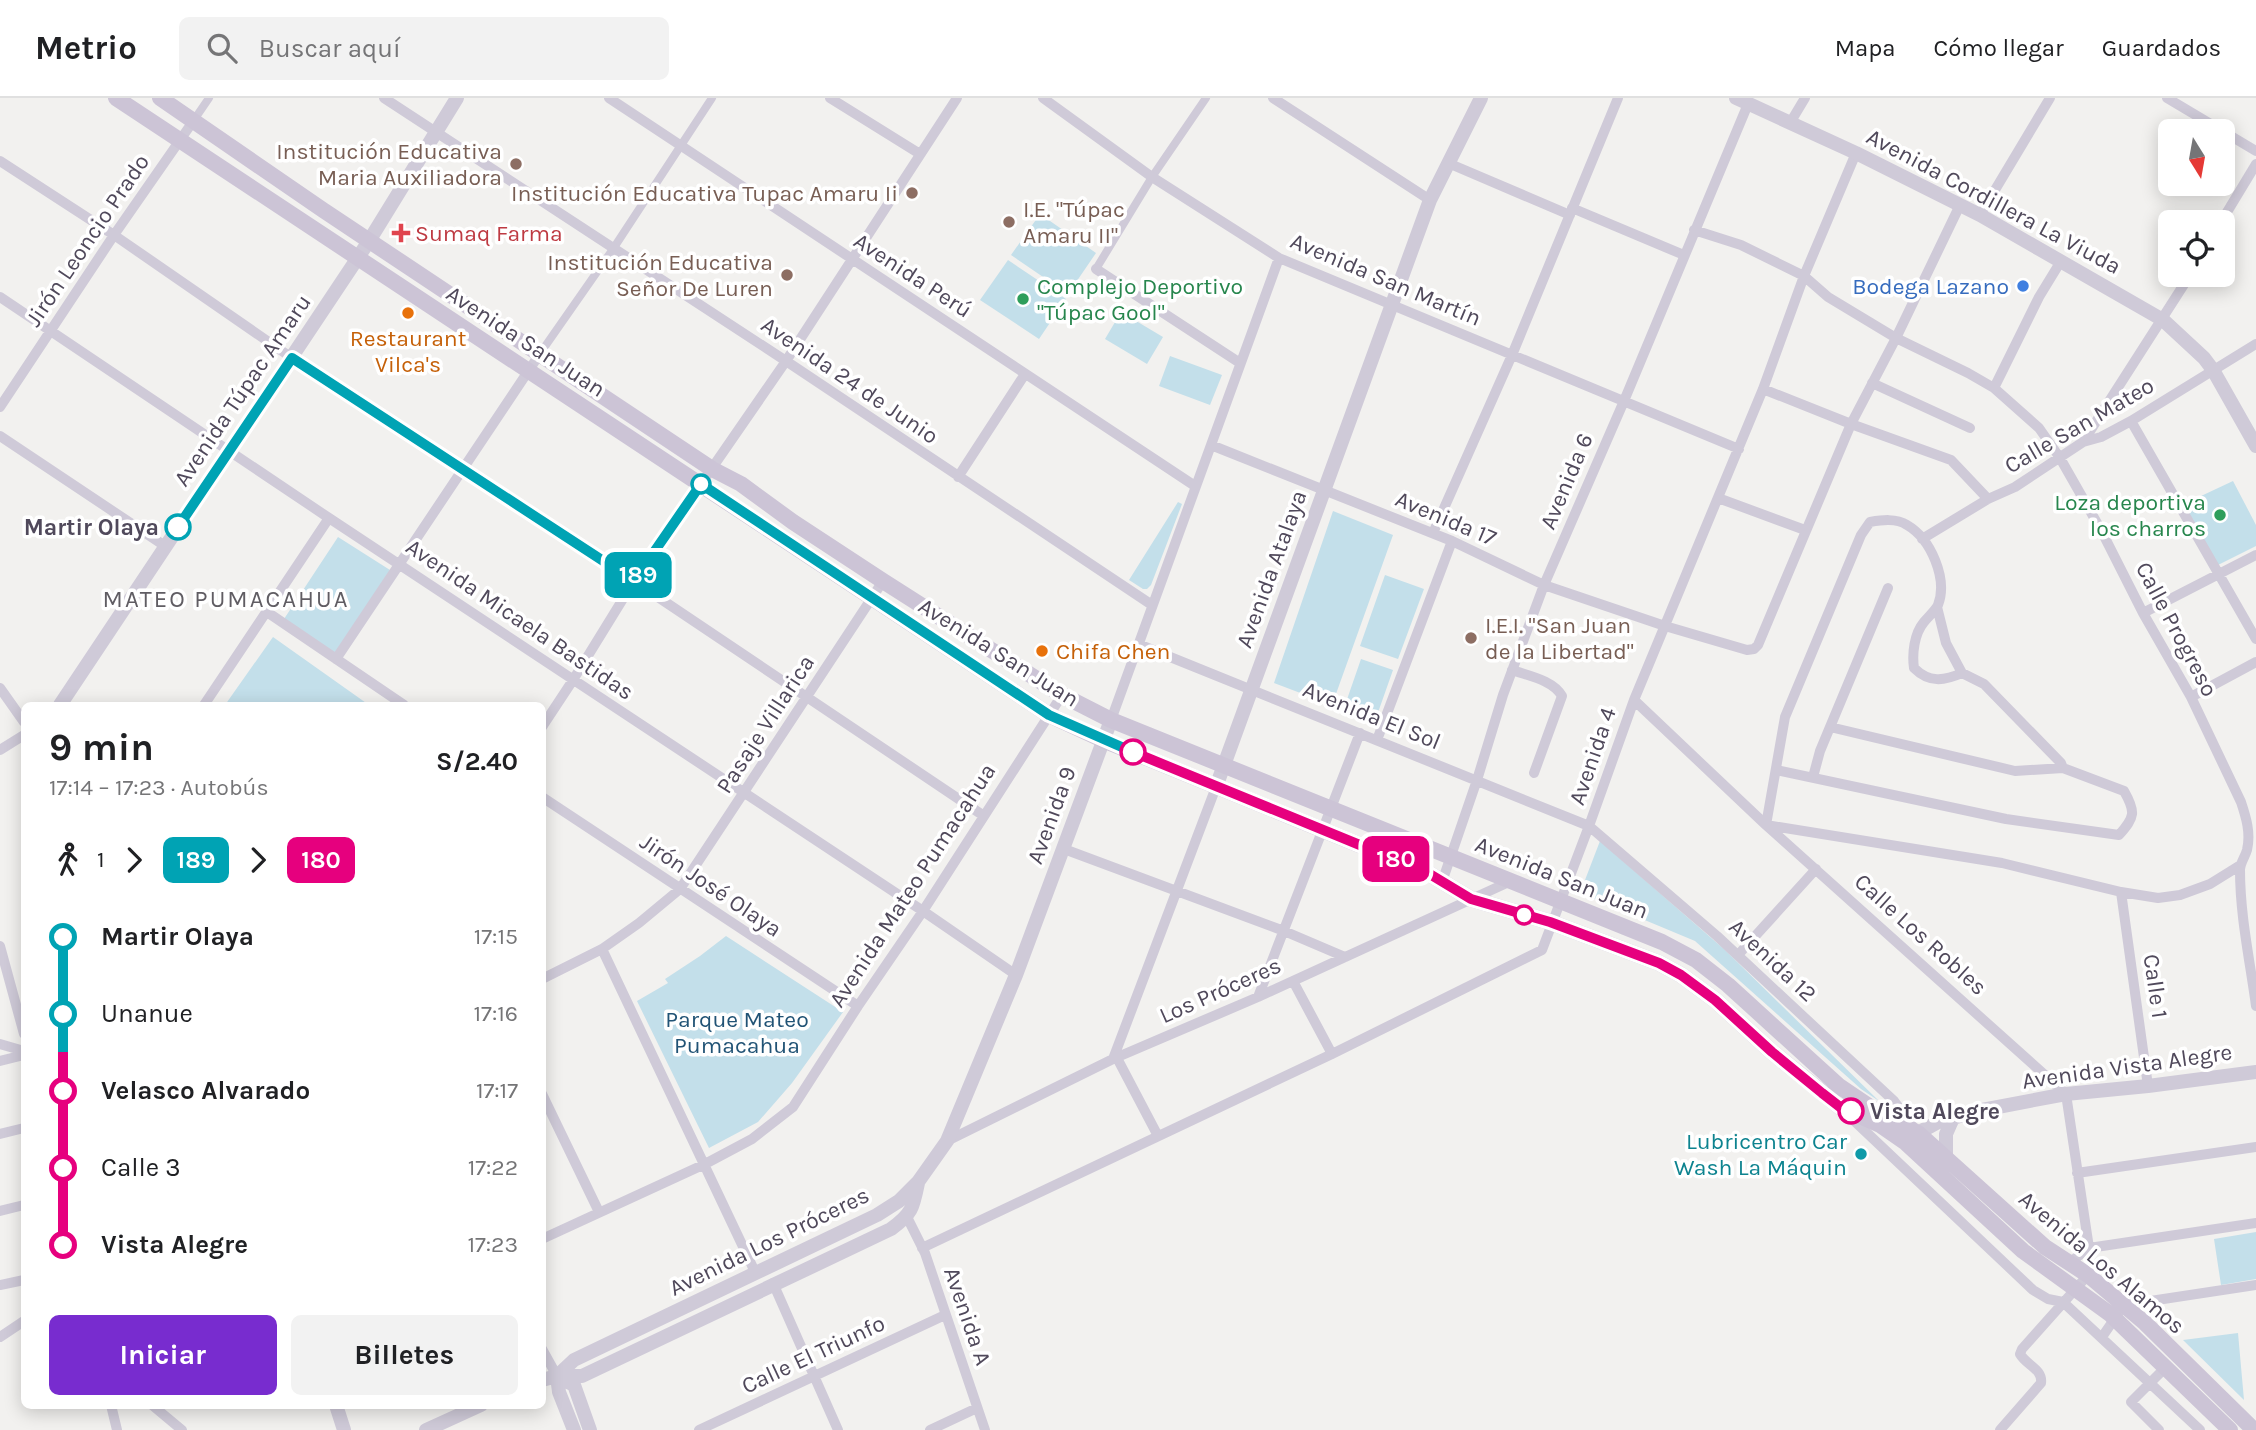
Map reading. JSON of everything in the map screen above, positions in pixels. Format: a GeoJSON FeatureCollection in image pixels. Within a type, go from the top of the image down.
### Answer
{"type":"FeatureCollection","features":[{"type":"Feature","properties":{"kind":"main road","name":"Avenida San Juan"},"geometry":{"type":"LineString","coordinates":[[116,98],[1049,715],[1103,740],[1428,873],[1471,899],[1552,923],[1659,963],[1681,975],[1715,1000],[1772,1052],[1840,1107],[1912,1138]]}},
{"type":"Feature","properties":{"kind":"main road","name":"Avenida San Juan"},"geometry":{"type":"LineString","coordinates":[[160,98],[539,355],[1062,695],[1111,720],[1662,942],[1696,960],[1728,985],[1839,1086],[1912,1138]]}},
{"type":"Feature","properties":{"kind":"main road","name":"Avenida Los Alamos"},"geometry":{"type":"LineString","coordinates":[[1912,1138],[1946,1158],[2045,1247],[2088,1275],[2166,1367],[2230,1430]]}},
{"type":"Feature","properties":{"kind":"main road","name":"Avenida Los Alamos"},"geometry":{"type":"LineString","coordinates":[[1912,1138],[2023,1251],[2076,1288],[2154,1331],[2254,1430]]}},
{"type":"Feature","properties":{"kind":"street","name":"Jirón Leoncio Prado"},"geometry":{"type":"LineString","coordinates":[[0,407],[209,98]]}},
{"type":"Feature","properties":{"kind":"street","name":"Avenida 24 de Junio"},"geometry":{"type":"LineString","coordinates":[[384,98],[1152,605]]}},
{"type":"Feature","properties":{"kind":"street","name":"Avenida Túpac Amaru"},"geometry":{"type":"LineString","coordinates":[[62,702],[358,258],[457,98]]}},
{"type":"Feature","properties":{"kind":"street","name":"Avenida Perú"},"geometry":{"type":"LineString","coordinates":[[608,98],[1195,486]]}},
{"type":"Feature","properties":{"kind":"street"},"geometry":{"type":"LineString","coordinates":[[336,659],[712,98]]}},
{"type":"Feature","properties":{"kind":"street"},"geometry":{"type":"LineString","coordinates":[[830,98],[920,154]]}},
{"type":"Feature","properties":{"kind":"street"},"geometry":{"type":"LineString","coordinates":[[546,721],[634,581],[786,361],[957,98]]}},
{"type":"Feature","properties":{"kind":"street","name":"Avenida San Martín"},"geometry":{"type":"LineString","coordinates":[[1043,98],[1152,177],[1279,258],[1739,449]]}},
{"type":"Feature","properties":{"kind":"street"},"geometry":{"type":"LineString","coordinates":[[1206,98],[1152,177],[1096,269],[1240,363]]}},
{"type":"Feature","properties":{"kind":"street"},"geometry":{"type":"LineString","coordinates":[[1273,98],[1430,200]]}},
{"type":"Feature","properties":{"kind":"street"},"geometry":{"type":"LineString","coordinates":[[1433,533],[1512,355],[1618,98]]}},
{"type":"Feature","properties":{"kind":"street"},"geometry":{"type":"LineString","coordinates":[[1790,122],[1805,98]]}},
{"type":"Feature","properties":{"kind":"street"},"geometry":{"type":"LineString","coordinates":[[1980,215],[2050,98]]}},
{"type":"Feature","properties":{"kind":"street"},"geometry":{"type":"LineString","coordinates":[[2167,98],[2256,151]]}},
{"type":"Feature","properties":{"kind":"street","name":"Avenida Atalaya"},"geometry":{"type":"LineString","coordinates":[[1115,1058],[1430,200],[1477,99]]}},
{"type":"Feature","properties":{"kind":"street","name":"Avenida Cordillera La Viuda"},"geometry":{"type":"LineString","coordinates":[[1742,101],[1856,153],[1980,215],[2163,320],[2204,358],[2213,370],[2256,446]]}},
{"type":"Feature","properties":{"kind":"street","name":"Avenida 6"},"geometry":{"type":"LineString","coordinates":[[1442,881],[1512,670],[1544,585],[1684,255],[1742,101]]}},
{"type":"Feature","properties":{"kind":"street","name":"Avenida 4"},"geometry":{"type":"LineString","coordinates":[[922,1248],[1539,953],[1544,947],[1590,826],[1633,700],[1739,449],[1804,276],[1856,153]]}},
{"type":"Feature","properties":{"kind":"street"},"geometry":{"type":"LineString","coordinates":[[0,161],[114,235],[292,358],[634,581],[984,816]]}},
{"type":"Feature","properties":{"kind":"street"},"geometry":{"type":"LineString","coordinates":[[1448,163],[1684,255]]}},
{"type":"Feature","properties":{"kind":"street"},"geometry":{"type":"LineString","coordinates":[[2228,210],[2256,164]]}},
{"type":"Feature","properties":{"kind":"street"},"geometry":{"type":"LineString","coordinates":[[1718,498],[1805,530],[1851,424],[1960,205]]}},
{"type":"Feature","properties":{"kind":"street","name":"Calle Progreso"},"geometry":{"type":"LineString","coordinates":[[1694,230],[1751,249],[1804,276],[1828,297],[1896,338],[1994,388],[2039,428],[2060,458],[2101,530],[2143,613],[2191,698],[2244,810],[2251,850],[2239,866]]}},
{"type":"Feature","properties":{"kind":"street","name":"Avenida 9"},"geometry":{"type":"LineString","coordinates":[[918,1182],[947,1142],[1016,975],[1279,258]]}},
{"type":"Feature","properties":{"kind":"street"},"geometry":{"type":"LineString","coordinates":[[1994,388],[2060,261]]}},
{"type":"Feature","properties":{"kind":"street"},"geometry":{"type":"LineString","coordinates":[[2083,442],[2183,287]]}},
{"type":"Feature","properties":{"kind":"street","name":"Avenida Micaela Bastidas"},"geometry":{"type":"LineString","coordinates":[[0,297],[1016,975]]}},
{"type":"Feature","properties":{"kind":"street","name":"Calle San Mateo"},"geometry":{"type":"LineString","coordinates":[[1922,538],[1988,499],[2015,487],[2083,442],[2131,421],[2256,344]]}},
{"type":"Feature","properties":{"kind":"street"},"geometry":{"type":"LineString","coordinates":[[958,477],[1025,374]]}},
{"type":"Feature","properties":{"kind":"street"},"geometry":{"type":"LineString","coordinates":[[1872,383],[1970,428]]}},
{"type":"Feature","properties":{"kind":"street"},"geometry":{"type":"LineString","coordinates":[[1763,389],[1951,460],[1988,499]]}},
{"type":"Feature","properties":{"kind":"street"},"geometry":{"type":"LineString","coordinates":[[2131,421],[2256,639]]}},
{"type":"Feature","properties":{"kind":"street"},"geometry":{"type":"LineString","coordinates":[[0,436],[165,546]]}},
{"type":"Feature","properties":{"kind":"street","name":"Avenida 17"},"geometry":{"type":"LineString","coordinates":[[1211,445],[1433,533],[1544,585],[1665,626],[1747,650],[1758,645],[1805,530]]}},
{"type":"Feature","properties":{"kind":"street"},"geometry":{"type":"LineString","coordinates":[[206,702],[329,518]]}},
{"type":"Feature","properties":{"kind":"street"},"geometry":{"type":"LineString","coordinates":[[2063,768],[2061,762],[1984,684],[1962,673],[1946,643],[1937,607],[1942,583],[1935,562],[1922,538],[1906,524],[1887,520],[1870,522],[1861,535],[1785,717],[1766,825],[2002,863],[2121,892],[2158,898],[2180,895],[2210,884],[2239,866],[2256,1006]]}},
{"type":"Feature","properties":{"kind":"street"},"geometry":{"type":"LineString","coordinates":[[1377,740],[1452,541]]}},
{"type":"Feature","properties":{"kind":"street"},"geometry":{"type":"LineString","coordinates":[[2143,613],[2256,555]]}},
{"type":"Feature","properties":{"kind":"street","name":"Pasaje Villarica"},"geometry":{"type":"LineString","coordinates":[[546,977],[602,949],[680,889],[883,581]]}},
{"type":"Feature","properties":{"kind":"street"},"geometry":{"type":"LineString","coordinates":[[1813,777],[1820,751],[1888,589]]}},
{"type":"Feature","properties":{"kind":"street"},"geometry":{"type":"LineString","coordinates":[[1937,607],[1921,625],[1913,649],[1914,668],[1922,676],[1932,680],[1948,679],[1962,673]]}},
{"type":"Feature","properties":{"kind":"street"},"geometry":{"type":"LineString","coordinates":[[267,612],[400,702]]}},
{"type":"Feature","properties":{"kind":"street","name":"Avenida El Sol"},"geometry":{"type":"LineString","coordinates":[[1138,644],[1590,826]]}},
{"type":"Feature","properties":{"kind":"street"},"geometry":{"type":"LineString","coordinates":[[2191,698],[2256,663]]}},
{"type":"Feature","properties":{"kind":"street"},"geometry":{"type":"LineString","coordinates":[[1512,670],[1547,682],[1562,696],[1534,773]]}},
{"type":"Feature","properties":{"kind":"street"},"geometry":{"type":"LineString","coordinates":[[0,688],[21,718]]}},
{"type":"Feature","properties":{"kind":"street","name":"Avenida Mateo Pumacahua"},"geometry":{"type":"LineString","coordinates":[[546,1237],[705,1164],[752,1139],[793,1107],[1062,695]]}},
{"type":"Feature","properties":{"kind":"street","name":"Calle Los Robles"},"geometry":{"type":"LineString","coordinates":[[1633,700],[1766,825],[2066,1094]]}},
{"type":"Feature","properties":{"kind":"street"},"geometry":{"type":"LineString","coordinates":[[1776,770],[2006,818],[2119,835],[2131,822],[2133,807],[2124,791],[2063,768],[2015,771],[1830,727]]}},
{"type":"Feature","properties":{"kind":"street"},"geometry":{"type":"LineString","coordinates":[[1258,998],[1360,733]]}},
{"type":"Feature","properties":{"kind":"street"},"geometry":{"type":"LineString","coordinates":[[0,750],[21,737]]}},
{"type":"Feature","properties":{"kind":"street","name":"Jirón José Olaya"},"geometry":{"type":"LineString","coordinates":[[546,800],[858,1006]]}},
{"type":"Feature","properties":{"kind":"street","name":"Avenida 12"},"geometry":{"type":"LineString","coordinates":[[1590,826],[1738,956],[1894,1101],[1912,1138]]}},
{"type":"Feature","properties":{"kind":"street"},"geometry":{"type":"LineString","coordinates":[[1064,849],[1284,931],[1345,957]]}},
{"type":"Feature","properties":{"kind":"street"},"geometry":{"type":"LineString","coordinates":[[1738,956],[1816,869]]}},
{"type":"Feature","properties":{"kind":"street","name":"Los Próceres"},"geometry":{"type":"LineString","coordinates":[[947,1142],[1115,1058],[1258,998],[1511,881]]}},
{"type":"Feature","properties":{"kind":"street","name":"Calle 1"},"geometry":{"type":"LineString","coordinates":[[2121,892],[2148,1086]]}},
{"type":"Feature","properties":{"kind":"street"},"geometry":{"type":"LineString","coordinates":[[0,946],[21,1023]]}},
{"type":"Feature","properties":{"kind":"street"},"geometry":{"type":"LineString","coordinates":[[602,949],[755,1272]]}},
{"type":"Feature","properties":{"kind":"street"},"geometry":{"type":"LineString","coordinates":[[1293,982],[1332,1054]]}},
{"type":"Feature","properties":{"kind":"street"},"geometry":{"type":"LineString","coordinates":[[0,1044],[21,1052]]}},
{"type":"Feature","properties":{"kind":"street"},"geometry":{"type":"LineString","coordinates":[[0,1061],[21,1054]]}},
{"type":"Feature","properties":{"kind":"street"},"geometry":{"type":"LineString","coordinates":[[1115,1058],[1158,1136]]}},
{"type":"Feature","properties":{"kind":"street","name":"Avenida Vista Alegre"},"geometry":{"type":"LineString","coordinates":[[1892,1156],[1912,1138],[1954,1116],[2066,1094],[2256,1072]]}},
{"type":"Feature","properties":{"kind":"street"},"geometry":{"type":"LineString","coordinates":[[2066,1094],[2089,1248]]}},
{"type":"Feature","properties":{"kind":"street"},"geometry":{"type":"LineString","coordinates":[[546,1102],[598,1212]]}},
{"type":"Feature","properties":{"kind":"street"},"geometry":{"type":"LineString","coordinates":[[1840,1107],[2033,1290],[2048,1299],[2063,1302],[2200,1430]]}},
{"type":"Feature","properties":{"kind":"street"},"geometry":{"type":"LineString","coordinates":[[1946,1158],[1946,1134],[1954,1116]]}},
{"type":"Feature","properties":{"kind":"street"},"geometry":{"type":"LineString","coordinates":[[0,1134],[21,1129]]}},
{"type":"Feature","properties":{"kind":"street"},"geometry":{"type":"LineString","coordinates":[[2077,1173],[2256,1147]]}},
{"type":"Feature","properties":{"kind":"street"},"geometry":{"type":"LineString","coordinates":[[907,1217],[914,1202],[918,1182]]}},
{"type":"Feature","properties":{"kind":"street","name":"Avenida Los Próceres"},"geometry":{"type":"LineString","coordinates":[[557,1376],[575,1360],[877,1215],[899,1201],[918,1182]]}},
{"type":"Feature","properties":{"kind":"street"},"geometry":{"type":"LineString","coordinates":[[0,1211],[21,1206]]}},
{"type":"Feature","properties":{"kind":"street","name":"Avenida A"},"geometry":{"type":"LineString","coordinates":[[907,1217],[922,1248],[985,1430]]}},
{"type":"Feature","properties":{"kind":"street","name":"Avenida Los Próceres"},"geometry":{"type":"LineString","coordinates":[[546,1379],[582,1376],[891,1229],[907,1217]]}},
{"type":"Feature","properties":{"kind":"street"},"geometry":{"type":"LineString","coordinates":[[2069,1263],[2089,1248],[2256,1223]]}},
{"type":"Feature","properties":{"kind":"street"},"geometry":{"type":"LineString","coordinates":[[2000,1430],[2041,1383],[2039,1372],[2023,1360],[2020,1354],[2022,1349],[2088,1275]]}},
{"type":"Feature","properties":{"kind":"street"},"geometry":{"type":"LineString","coordinates":[[0,1285],[21,1281]]}},
{"type":"Feature","properties":{"kind":"street"},"geometry":{"type":"LineString","coordinates":[[773,1283],[838,1430]]}},
{"type":"Feature","properties":{"kind":"street"},"geometry":{"type":"LineString","coordinates":[[2102,1337],[2120,1312],[2256,1285]]}},
{"type":"Feature","properties":{"kind":"street","name":"Calle El Triunfo"},"geometry":{"type":"LineString","coordinates":[[699,1430],[945,1315]]}},
{"type":"Feature","properties":{"kind":"street"},"geometry":{"type":"LineString","coordinates":[[0,1337],[21,1323]]}},
{"type":"Feature","properties":{"kind":"street"},"geometry":{"type":"LineString","coordinates":[[546,1356],[557,1376],[559,1392],[574,1430]]}},
{"type":"Feature","properties":{"kind":"street"},"geometry":{"type":"LineString","coordinates":[[2159,1430],[2131,1402],[2166,1367]]}},
{"type":"Feature","properties":{"kind":"street"},"geometry":{"type":"LineString","coordinates":[[557,1376],[574,1385],[590,1430]]}},
{"type":"Feature","properties":{"kind":"street"},"geometry":{"type":"LineString","coordinates":[[930,1430],[977,1408]]}},
{"type":"Feature","properties":{"kind":"street"},"geometry":{"type":"LineString","coordinates":[[112,1409],[117,1430]]}},
{"type":"Feature","properties":{"kind":"street"},"geometry":{"type":"LineString","coordinates":[[157,1409],[182,1430]]}},
{"type":"Feature","properties":{"kind":"street"},"geometry":{"type":"LineString","coordinates":[[338,1409],[344,1430]]}},
{"type":"Feature","properties":{"kind":"street"},"geometry":{"type":"LineString","coordinates":[[426,1430],[472,1409]]}},
{"type":"Feature","properties":{"kind":"green space"},"geometry":{"type":"Polygon","coordinates":[[[1040,214],[1096,253],[1068,294],[1011,255],[1040,214]]]}},
{"type":"Feature","properties":{"kind":"green space","name":"Complejo Deportivo \"Túpac Gool\""},"geometry":{"type":"Polygon","coordinates":[[[1008,260],[1066,299],[1039,339],[980,300],[1008,260]]]}},
{"type":"Feature","properties":{"kind":"green space"},"geometry":{"type":"Polygon","coordinates":[[[1121,312],[1163,337],[1147,364],[1105,339],[1121,312]]]}},
{"type":"Feature","properties":{"kind":"green space"},"geometry":{"type":"Polygon","coordinates":[[[1170,356],[1222,375],[1210,405],[1159,386],[1170,356]]]}},
{"type":"Feature","properties":{"kind":"green space","name":"Loza deportiva los charros"},"geometry":{"type":"Polygon","coordinates":[[[2233,481],[2256,525],[2256,546],[2216,566],[2184,504],[2233,481]]]}},
{"type":"Feature","properties":{"kind":"green space"},"geometry":{"type":"Polygon","coordinates":[[[1178,502],[1182,504],[1151,585],[1143,589],[1129,580],[1178,502]]]}},
{"type":"Feature","properties":{"kind":"green space"},"geometry":{"type":"Polygon","coordinates":[[[1333,511],[1393,535],[1332,705],[1274,683],[1333,511]]]}},
{"type":"Feature","properties":{"kind":"green space"},"geometry":{"type":"Polygon","coordinates":[[[338,537],[390,570],[335,654],[284,619],[338,537]]]}},
{"type":"Feature","properties":{"kind":"green space"},"geometry":{"type":"Polygon","coordinates":[[[1385,575],[1424,589],[1398,659],[1360,646],[1385,575]]]}},
{"type":"Feature","properties":{"kind":"green space"},"geometry":{"type":"Polygon","coordinates":[[[273,637],[365,702],[227,702],[273,637]]]}},
{"type":"Feature","properties":{"kind":"green space"},"geometry":{"type":"Polygon","coordinates":[[[1361,659],[1393,670],[1375,721],[1343,711],[1361,659]]]}},
{"type":"Feature","properties":{"kind":"green space"},"geometry":{"type":"Polygon","coordinates":[[[1600,841],[1725,950],[1879,1101],[1861,1089],[1695,941],[1580,893],[1600,841]]]}},
{"type":"Feature","properties":{"kind":"green space","name":"Parque Mateo Pumacahua"},"geometry":{"type":"Polygon","coordinates":[[[726,936],[843,1012],[792,1083],[758,1122],[709,1148],[637,1001],[668,983],[665,979],[726,936]]]}},
{"type":"Feature","properties":{"kind":"green space"},"geometry":{"type":"Polygon","coordinates":[[[2256,1232],[2256,1279],[2221,1285],[2214,1239],[2256,1232]]]}},
{"type":"Feature","properties":{"kind":"green space"},"geometry":{"type":"Polygon","coordinates":[[[2238,1333],[2244,1400],[2183,1340],[2238,1333]]]}},
{"type":"Feature","properties":{"kind":"bus line","name":"189"},"geometry":{"type":"LineString","coordinates":[[178,527],[292,358],[634,581],[701,484],[1049,715],[1133,752]]}},
{"type":"Feature","properties":{"kind":"bus line","name":"180"},"geometry":{"type":"LineString","coordinates":[[1133,752],[1428,873],[1471,899],[1550,922],[1659,963],[1681,975],[1715,1000],[1822,1093],[1840,1107],[1851,1111]]}},
{"type":"Feature","properties":{"kind":"place","name":"Institución Educativa Maria Auxiliadora"},"geometry":{"type":"Point","coordinates":[516,164]}},
{"type":"Feature","properties":{"kind":"place","name":"Institución Educativa Tupac Amaru Ii"},"geometry":{"type":"Point","coordinates":[912,193]}},
{"type":"Feature","properties":{"kind":"place","name":"I.E. \"Túpac Amaru II\""},"geometry":{"type":"Point","coordinates":[1009,222]}},
{"type":"Feature","properties":{"kind":"place","name":"Sumaq Farma"},"geometry":{"type":"Point","coordinates":[401,233]}},
{"type":"Feature","properties":{"kind":"place","name":"Institución Educativa Señor De Luren"},"geometry":{"type":"Point","coordinates":[787,275]}},
{"type":"Feature","properties":{"kind":"place","name":"Bodega Lazano"},"geometry":{"type":"Point","coordinates":[2023,286]}},
{"type":"Feature","properties":{"kind":"place","name":"Complejo Deportivo \"Túpac Gool\""},"geometry":{"type":"Point","coordinates":[1023,299]}},
{"type":"Feature","properties":{"kind":"place","name":"Restaurant Vilca's"},"geometry":{"type":"Point","coordinates":[408,313]}},
{"type":"Feature","properties":{"kind":"place","name":"Loza deportiva los charros"},"geometry":{"type":"Point","coordinates":[2220,515]}},
{"type":"Feature","properties":{"kind":"place","name":"Martir Olaya"},"geometry":{"type":"Point","coordinates":[178,527]}},
{"type":"Feature","properties":{"kind":"place","name":"I.E.I. \"San Juan de la Libertad\""},"geometry":{"type":"Point","coordinates":[1471,638]}},
{"type":"Feature","properties":{"kind":"place","name":"Chifa Chen"},"geometry":{"type":"Point","coordinates":[1042,651]}},
{"type":"Feature","properties":{"kind":"place","name":"Vista Alegre"},"geometry":{"type":"Point","coordinates":[1851,1111]}},
{"type":"Feature","properties":{"kind":"place","name":"Lubricentro Car Wash La Máquin"},"geometry":{"type":"Point","coordinates":[1861,1154]}},
{"type":"Feature","properties":{"kind":"district","name":"MATEO PUMACAHUA"},"geometry":{"type":"Point","coordinates":[226,599]}}]}
